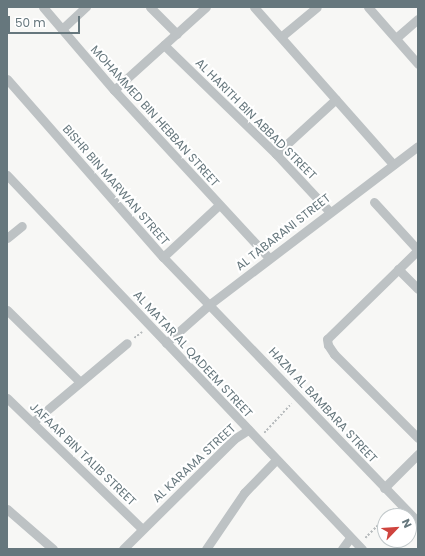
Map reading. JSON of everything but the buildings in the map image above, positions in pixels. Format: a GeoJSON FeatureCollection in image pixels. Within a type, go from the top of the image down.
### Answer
{"type":"FeatureCollection","features":[{"type":"Feature","properties":{"kind":"street","name":"MOHAMMED BIN HEBBAN STREET"},"geometry":{"type":"LineString","coordinates":[[43,7],[114,90],[269,258]]}},
{"type":"Feature","properties":{"kind":"street"},"geometry":{"type":"LineString","coordinates":[[62,29],[86,7]]}},
{"type":"Feature","properties":{"kind":"street"},"geometry":{"type":"LineString","coordinates":[[150,7],[177,34]]}},
{"type":"Feature","properties":{"kind":"street"},"geometry":{"type":"LineString","coordinates":[[114,90],[206,7]]}},
{"type":"Feature","properties":{"kind":"street"},"geometry":{"type":"LineString","coordinates":[[254,7],[282,36],[393,164]]}},
{"type":"Feature","properties":{"kind":"street"},"geometry":{"type":"LineString","coordinates":[[282,36],[317,7]]}},
{"type":"Feature","properties":{"kind":"street"},"geometry":{"type":"LineString","coordinates":[[368,7],[418,64]]}},
{"type":"Feature","properties":{"kind":"street"},"geometry":{"type":"LineString","coordinates":[[396,38],[418,19]]}},
{"type":"Feature","properties":{"kind":"street","name":"AL HARITH BIN ABBAD STREET"},"geometry":{"type":"LineString","coordinates":[[164,45],[276,154],[329,211]]}},
{"type":"Feature","properties":{"kind":"street","name":"BISHR BIN MARWAN STREET"},"geometry":{"type":"LineString","coordinates":[[7,79],[163,257],[210,304]]}},
{"type":"Feature","properties":{"kind":"street"},"geometry":{"type":"LineString","coordinates":[[276,154],[336,99]]}},
{"type":"Feature","properties":{"kind":"street","name":"AL TABARANI STREET"},"geometry":{"type":"LineString","coordinates":[[166,343],[210,304],[329,211],[393,164],[416,150]]}},
{"type":"Feature","properties":{"kind":"street","name":"AL MATAR AL QADEEM STREET"},"geometry":{"type":"LineString","coordinates":[[7,175],[359,547]]}},
{"type":"Feature","properties":{"kind":"street"},"geometry":{"type":"LineString","coordinates":[[374,202],[418,250],[332,332],[327,340],[328,345],[418,438]]}},
{"type":"Feature","properties":{"kind":"street","name":"MOHAMMED BIN HEBBAN STREET"},"geometry":{"type":"LineString","coordinates":[[163,257],[219,205]]}},
{"type":"Feature","properties":{"kind":"street"},"geometry":{"type":"LineString","coordinates":[[7,238],[22,226]]}},
{"type":"Feature","properties":{"kind":"street"},"geometry":{"type":"LineString","coordinates":[[398,269],[418,289]]}},
{"type":"Feature","properties":{"kind":"street","name":"HAZM AL BAMBARA STREET"},"geometry":{"type":"LineString","coordinates":[[210,304],[418,522]]}},
{"type":"Feature","properties":{"kind":"street"},"geometry":{"type":"LineString","coordinates":[[7,310],[79,381]]}},
{"type":"Feature","properties":{"kind":"street"},"geometry":{"type":"LineString","coordinates":[[34,421],[79,381],[127,343]]}},
{"type":"Feature","properties":{"kind":"street","name":"JAFAAR BIN TALIB STREET"},"geometry":{"type":"LineString","coordinates":[[7,398],[34,421],[141,528]]}},
{"type":"Feature","properties":{"kind":"street","name":"AL KARAMA STREET"},"geometry":{"type":"LineString","coordinates":[[123,549],[141,528],[234,439],[248,430]]}},
{"type":"Feature","properties":{"kind":"street"},"geometry":{"type":"LineString","coordinates":[[384,488],[418,454]]}},
{"type":"Feature","properties":{"kind":"street"},"geometry":{"type":"LineString","coordinates":[[206,549],[244,493],[276,460]]}},
{"type":"Feature","properties":{"kind":"street"},"geometry":{"type":"LineString","coordinates":[[7,509],[53,549]]}},
{"type":"Feature","properties":{"kind":"street"},"geometry":{"type":"LineString","coordinates":[[342,549],[350,538]]}},
{"type":"Feature","properties":{"kind":"path"},"geometry":{"type":"LineString","coordinates":[[127,343],[150,326]]}},
{"type":"Feature","properties":{"kind":"path"},"geometry":{"type":"LineString","coordinates":[[257,440],[298,397]]}},
{"type":"Feature","properties":{"kind":"path"},"geometry":{"type":"LineString","coordinates":[[359,547],[377,527]]}}]}
